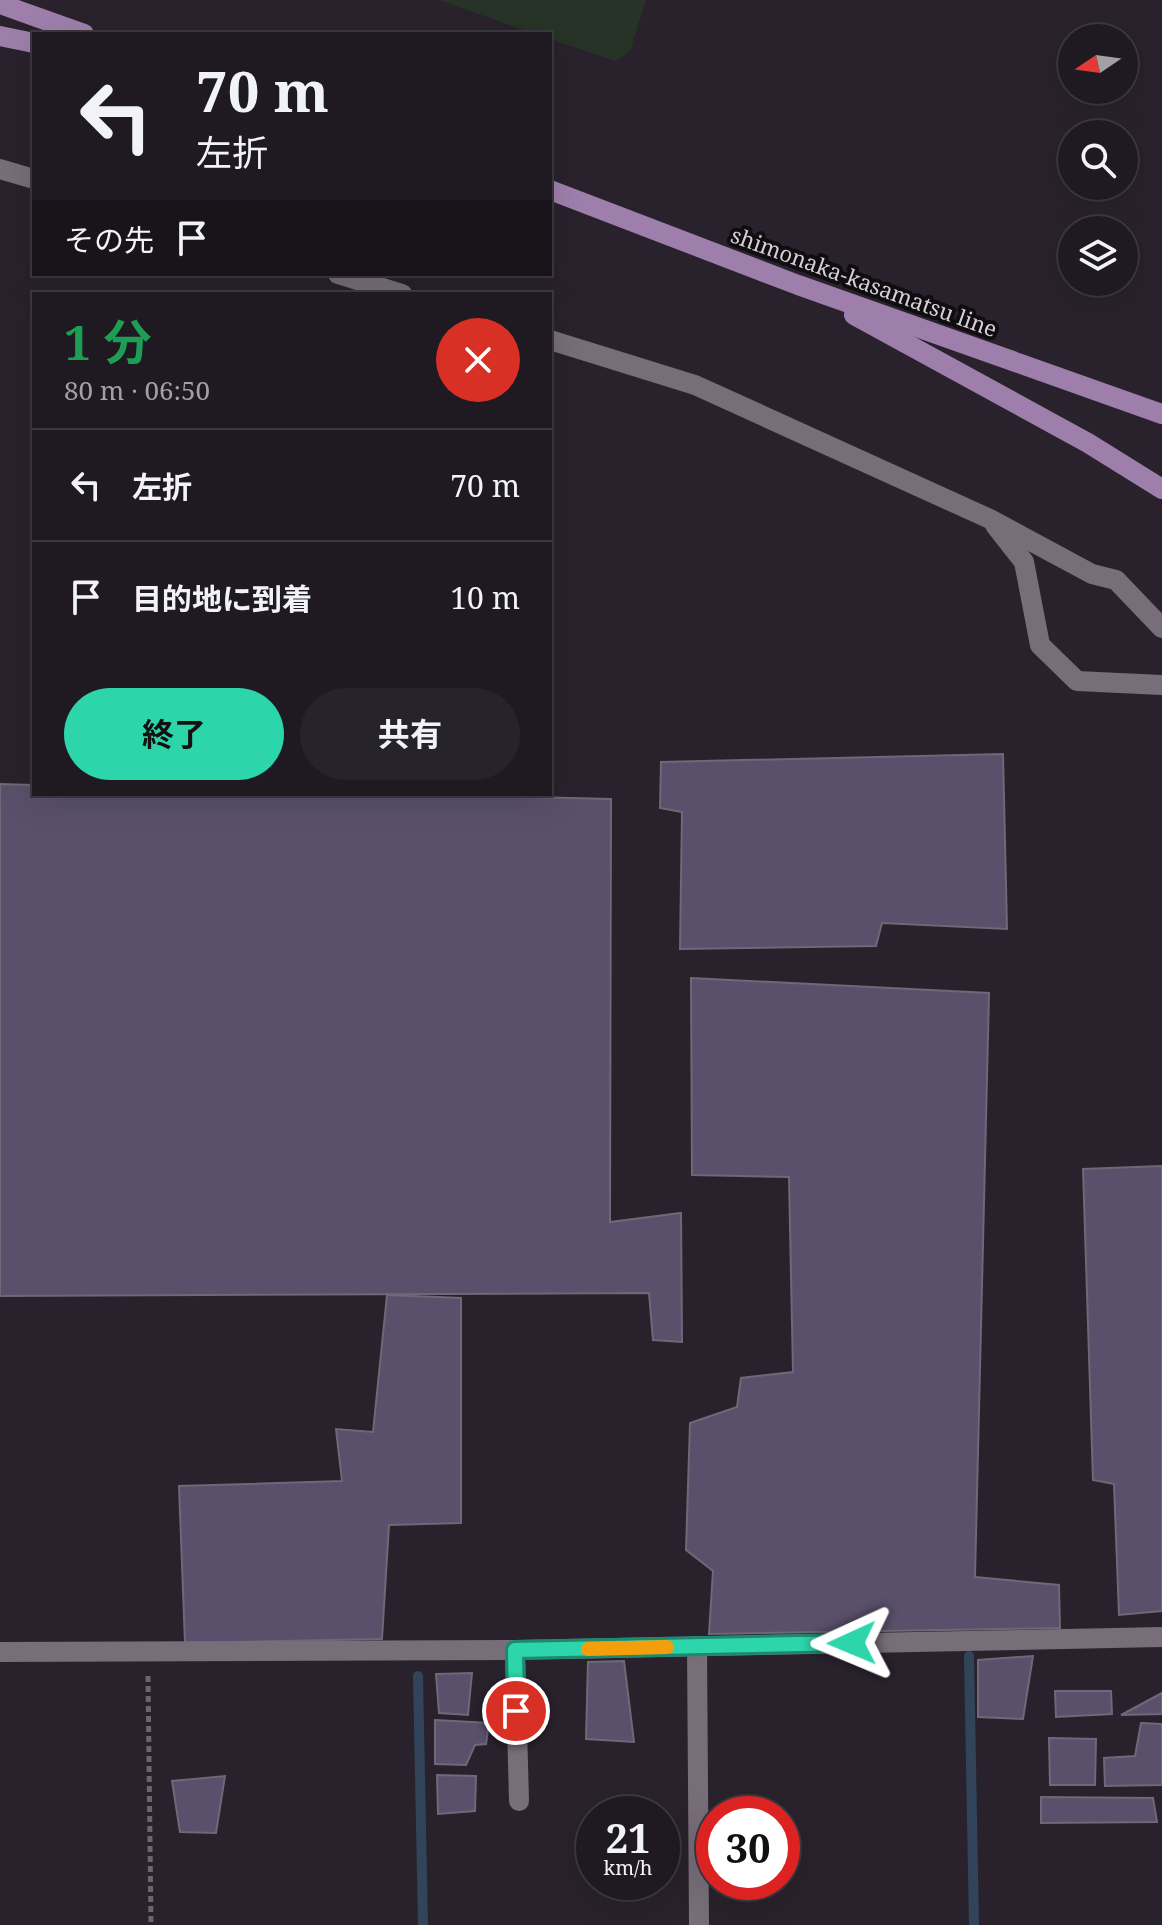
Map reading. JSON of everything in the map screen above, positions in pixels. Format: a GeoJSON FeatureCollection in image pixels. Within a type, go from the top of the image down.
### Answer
{"type":"FeatureCollection","features":[{"type":"Feature","properties":{"kind":"main road"},"geometry":{"type":"LineString","coordinates":[[0,4],[78,32]]}},
{"type":"Feature","properties":{"kind":"main road"},"geometry":{"type":"LineString","coordinates":[[0,36],[32,43]]}},
{"type":"Feature","properties":{"kind":"main road","name":"shimonaka-kasamatsu line"},"geometry":{"type":"LineString","coordinates":[[552,191],[798,285],[1162,414]]}},
{"type":"Feature","properties":{"kind":"main road"},"geometry":{"type":"LineString","coordinates":[[798,285],[1088,443],[1162,489]]}},
{"type":"Feature","properties":{"kind":"street"},"geometry":{"type":"LineString","coordinates":[[0,169],[32,178]]}},
{"type":"Feature","properties":{"kind":"street"},"geometry":{"type":"LineString","coordinates":[[344,276],[396,292]]}},
{"type":"Feature","properties":{"kind":"street"},"geometry":{"type":"LineString","coordinates":[[552,341],[695,385],[990,519],[1092,574],[1116,580],[1162,628]]}},
{"type":"Feature","properties":{"kind":"street"},"geometry":{"type":"LineString","coordinates":[[990,519],[1024,562],[1040,645],[1077,681],[1162,685]]}},
{"type":"Feature","properties":{"kind":"street"},"geometry":{"type":"LineString","coordinates":[[0,1652],[515,1650],[1162,1637]]}},
{"type":"Feature","properties":{"kind":"street"},"geometry":{"type":"LineString","coordinates":[[697,1646],[699,1925]]}},
{"type":"Feature","properties":{"kind":"street"},"geometry":{"type":"LineString","coordinates":[[515,1650],[519,1801]]}},
{"type":"Feature","properties":{"kind":"path"},"geometry":{"type":"LineString","coordinates":[[148,1651],[151,1925]]}},
{"type":"Feature","properties":{"kind":"green space"},"geometry":{"type":"Polygon","coordinates":[[[439,0],[646,0],[630,51],[615,61],[552,40],[552,32],[529,32],[439,0]]]}},
{"type":"Feature","properties":{"kind":"building"},"geometry":{"type":"Polygon","coordinates":[[[1003,754],[1007,929],[882,923],[876,946],[680,949],[682,812],[660,808],[661,762],[1003,754]]]}},
{"type":"Feature","properties":{"kind":"building"},"geometry":{"type":"Polygon","coordinates":[[[0,784],[32,785],[32,796],[611,799],[610,1222],[681,1213],[682,1342],[653,1340],[649,1293],[0,1296],[0,784]]]}},
{"type":"Feature","properties":{"kind":"building"},"geometry":{"type":"Polygon","coordinates":[[[691,978],[989,993],[975,1577],[1059,1585],[1060,1628],[709,1634],[713,1571],[686,1550],[690,1423],[737,1407],[741,1378],[793,1372],[789,1177],[692,1175],[691,978]]]}},
{"type":"Feature","properties":{"kind":"building"},"geometry":{"type":"Polygon","coordinates":[[[1162,1166],[1162,1611],[1119,1615],[1114,1484],[1093,1480],[1083,1169],[1162,1166]]]}},
{"type":"Feature","properties":{"kind":"building"},"geometry":{"type":"Polygon","coordinates":[[[387,1295],[461,1298],[461,1523],[389,1525],[382,1639],[185,1643],[179,1486],[342,1481],[336,1429],[373,1432],[387,1295]]]}},
{"type":"Feature","properties":{"kind":"building"},"geometry":{"type":"Polygon","coordinates":[[[1033,1656],[1023,1719],[978,1717],[978,1660],[1033,1656]]]}},
{"type":"Feature","properties":{"kind":"building"},"geometry":{"type":"Polygon","coordinates":[[[624,1661],[634,1742],[586,1739],[588,1662],[624,1661]]]}},
{"type":"Feature","properties":{"kind":"building"},"geometry":{"type":"Polygon","coordinates":[[[472,1673],[468,1715],[439,1713],[436,1674],[472,1673]]]}},
{"type":"Feature","properties":{"kind":"building"},"geometry":{"type":"Polygon","coordinates":[[[1055,1691],[1111,1691],[1112,1714],[1056,1717],[1055,1691]]]}},
{"type":"Feature","properties":{"kind":"building"},"geometry":{"type":"Polygon","coordinates":[[[1162,1693],[1162,1714],[1121,1715],[1162,1693]]]}},
{"type":"Feature","properties":{"kind":"building"},"geometry":{"type":"Polygon","coordinates":[[[435,1720],[489,1723],[486,1744],[475,1745],[466,1765],[435,1764],[435,1720]]]}},
{"type":"Feature","properties":{"kind":"building"},"geometry":{"type":"Polygon","coordinates":[[[1141,1723],[1162,1724],[1162,1785],[1105,1786],[1104,1758],[1135,1756],[1141,1723]]]}},
{"type":"Feature","properties":{"kind":"building"},"geometry":{"type":"Polygon","coordinates":[[[1049,1738],[1096,1739],[1095,1785],[1050,1785],[1049,1738]]]}},
{"type":"Feature","properties":{"kind":"building"},"geometry":{"type":"Polygon","coordinates":[[[437,1775],[476,1776],[475,1811],[438,1814],[437,1775]]]}},
{"type":"Feature","properties":{"kind":"building"},"geometry":{"type":"Polygon","coordinates":[[[225,1776],[216,1833],[180,1832],[172,1781],[225,1776]]]}},
{"type":"Feature","properties":{"kind":"building"},"geometry":{"type":"Polygon","coordinates":[[[1041,1797],[1153,1798],[1157,1822],[1041,1823],[1041,1797]]]}},
{"type":"Feature","properties":{"kind":"waterway"},"geometry":{"type":"LineString","coordinates":[[969,1656],[974,1925]]}},
{"type":"Feature","properties":{"kind":"waterway"},"geometry":{"type":"LineString","coordinates":[[418,1676],[423,1925]]}},
{"type":"Feature","properties":{"kind":"slow traffic"},"geometry":{"type":"LineString","coordinates":[[588,1649],[667,1647]]}},
{"type":"Feature","properties":{"kind":"route"},"geometry":{"type":"LineString","coordinates":[[516,1711],[515,1650],[852,1643]]}}]}
